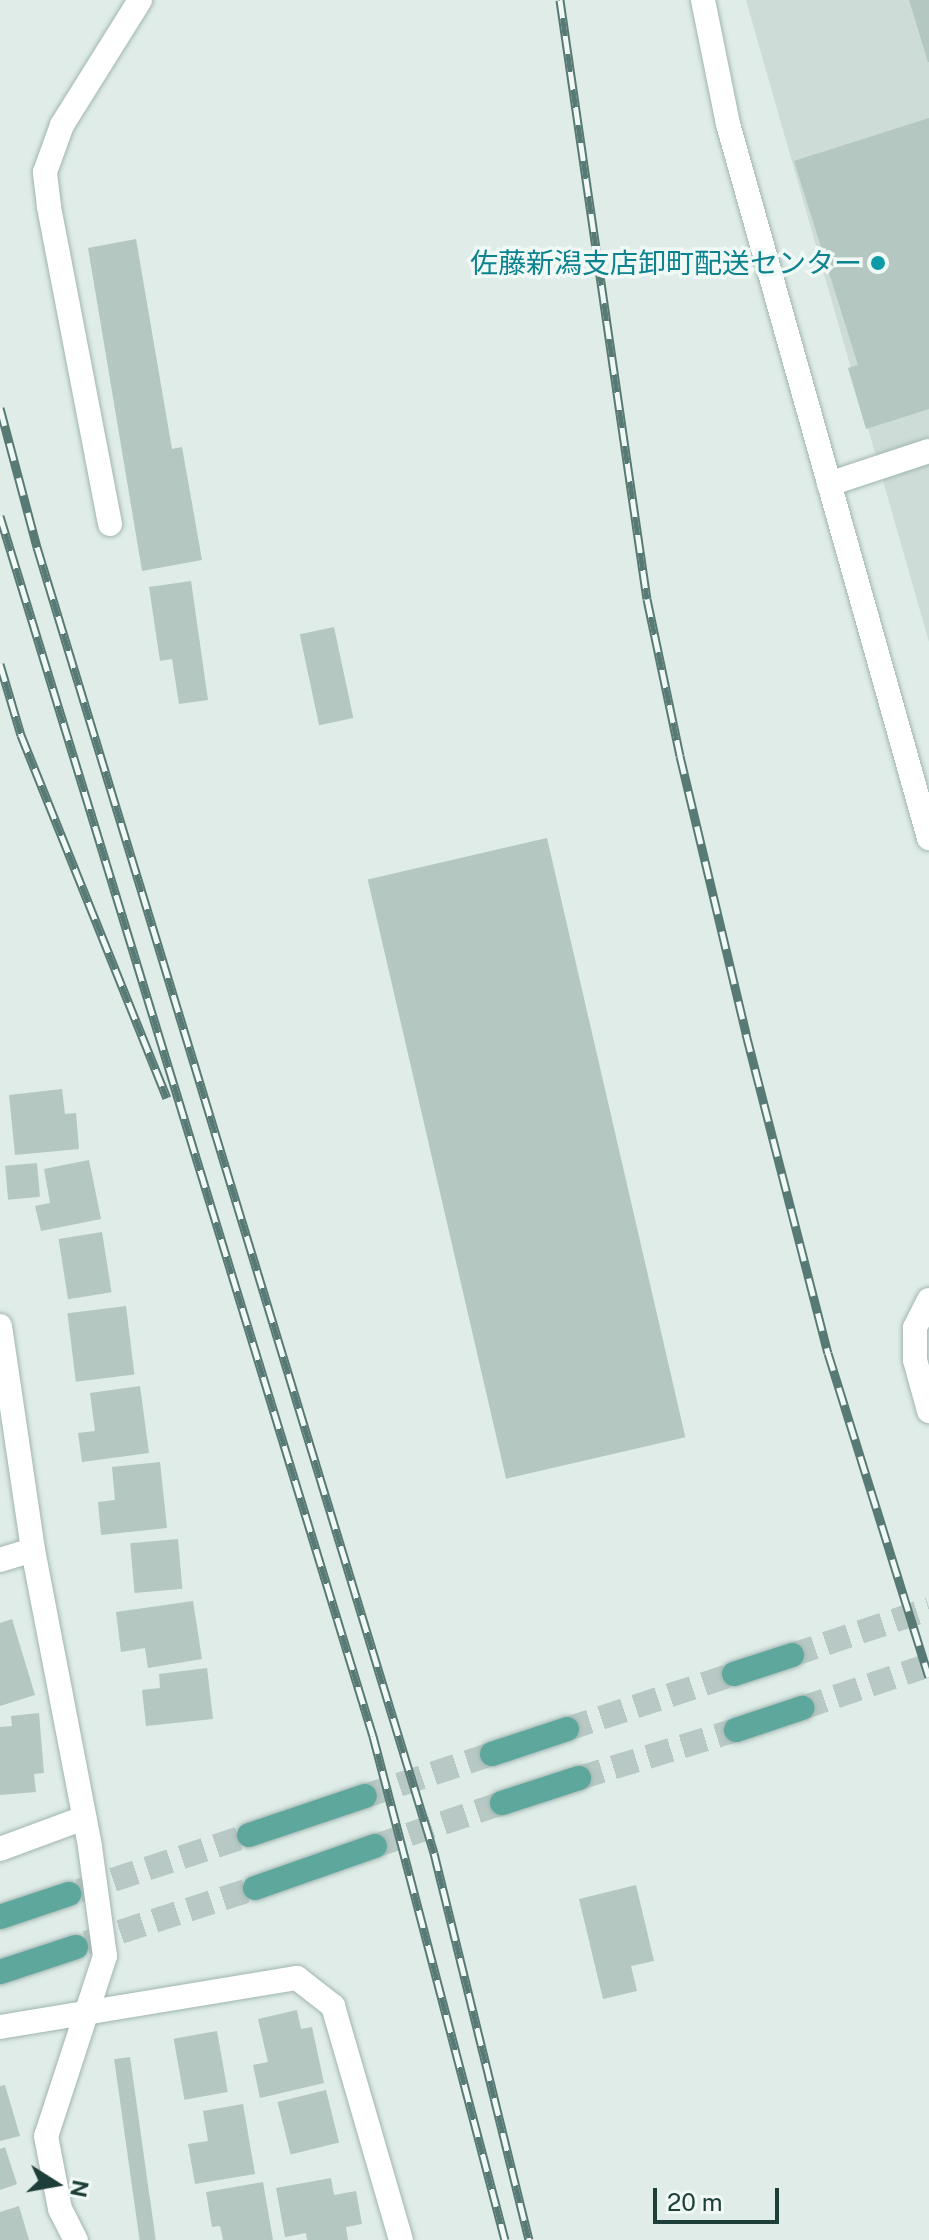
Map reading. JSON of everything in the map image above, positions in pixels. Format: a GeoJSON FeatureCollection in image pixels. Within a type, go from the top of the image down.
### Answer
{"type":"FeatureCollection","features":[{"type":"Feature","properties":{"kind":"main road"},"geometry":{"type":"LineString","coordinates":[[734,1674],[792,1655]]}},
{"type":"Feature","properties":{"kind":"main road"},"geometry":{"type":"LineString","coordinates":[[736,1730],[802,1708]]}},
{"type":"Feature","properties":{"kind":"main road"},"geometry":{"type":"LineString","coordinates":[[492,1754],[567,1729]]}},
{"type":"Feature","properties":{"kind":"main road"},"geometry":{"type":"LineString","coordinates":[[502,1803],[579,1778]]}},
{"type":"Feature","properties":{"kind":"main road"},"geometry":{"type":"LineString","coordinates":[[249,1835],[365,1796]]}},
{"type":"Feature","properties":{"kind":"main road"},"geometry":{"type":"LineString","coordinates":[[255,1888],[375,1846]]}},
{"type":"Feature","properties":{"kind":"main road"},"geometry":{"type":"LineString","coordinates":[[0,1917],[69,1894]]}},
{"type":"Feature","properties":{"kind":"main road"},"geometry":{"type":"LineString","coordinates":[[0,1972],[76,1947]]}},
{"type":"Feature","properties":{"kind":"street"},"geometry":{"type":"LineString","coordinates":[[110,524],[45,172],[62,125],[140,0]]}},
{"type":"Feature","properties":{"kind":"street"},"geometry":{"type":"LineString","coordinates":[[703,0],[728,124],[929,838]]}},
{"type":"Feature","properties":{"kind":"street"},"geometry":{"type":"LineString","coordinates":[[829,484],[929,451]]}},
{"type":"Feature","properties":{"kind":"street"},"geometry":{"type":"LineString","coordinates":[[929,1300],[915,1328],[915,1360],[929,1411]]}},
{"type":"Feature","properties":{"kind":"street"},"geometry":{"type":"LineString","coordinates":[[0,1326],[33,1550],[84,1818],[105,1956],[46,2136],[60,2209],[76,2240]]}},
{"type":"Feature","properties":{"kind":"street"},"geometry":{"type":"LineString","coordinates":[[0,1560],[33,1550]]}},
{"type":"Feature","properties":{"kind":"street"},"geometry":{"type":"LineString","coordinates":[[0,1849],[84,1818]]}},
{"type":"Feature","properties":{"kind":"street"},"geometry":{"type":"LineString","coordinates":[[0,2027],[297,1978],[333,2006],[401,2240]]}},
{"type":"Feature","properties":{"kind":"shaded area"},"geometry":{"type":"Polygon","coordinates":[[[746,0],[929,0],[929,642],[746,0]]]}},
{"type":"Feature","properties":{"kind":"building"},"geometry":{"type":"Polygon","coordinates":[[[909,0],[929,0],[929,62],[928,62],[909,0]]]}},
{"type":"Feature","properties":{"kind":"building","name":"佐藤新潟支店卸町配送センター"},"geometry":{"type":"Polygon","coordinates":[[[929,118],[929,409],[866,429],[848,368],[858,365],[794,161],[929,118]]]}},
{"type":"Feature","properties":{"kind":"building"},"geometry":{"type":"Polygon","coordinates":[[[136,239],[172,449],[182,447],[202,560],[142,571],[88,248],[136,239]]]}},
{"type":"Feature","properties":{"kind":"building"},"geometry":{"type":"Polygon","coordinates":[[[191,581],[208,700],[179,704],[172,659],[160,661],[149,587],[191,581]]]}},
{"type":"Feature","properties":{"kind":"building"},"geometry":{"type":"Polygon","coordinates":[[[334,627],[353,718],[319,725],[300,634],[334,627]]]}},
{"type":"Feature","properties":{"kind":"building"},"geometry":{"type":"Polygon","coordinates":[[[547,838],[685,1437],[506,1479],[368,879],[547,838]]]}},
{"type":"Feature","properties":{"kind":"building"},"geometry":{"type":"Polygon","coordinates":[[[62,1089],[65,1114],[76,1113],[79,1149],[15,1155],[9,1095],[62,1089]]]}},
{"type":"Feature","properties":{"kind":"building"},"geometry":{"type":"Polygon","coordinates":[[[89,1160],[101,1219],[41,1231],[35,1206],[50,1203],[44,1169],[89,1160]]]}},
{"type":"Feature","properties":{"kind":"building"},"geometry":{"type":"Polygon","coordinates":[[[37,1163],[40,1197],[8,1200],[5,1166],[37,1163]]]}},
{"type":"Feature","properties":{"kind":"building"},"geometry":{"type":"Polygon","coordinates":[[[102,1232],[112,1292],[68,1299],[59,1239],[102,1232]]]}},
{"type":"Feature","properties":{"kind":"building"},"geometry":{"type":"Polygon","coordinates":[[[126,1306],[134,1374],[76,1382],[67,1313],[126,1306]]]}},
{"type":"Feature","properties":{"kind":"building"},"geometry":{"type":"Polygon","coordinates":[[[140,1386],[149,1453],[82,1462],[78,1433],[95,1431],[90,1393],[140,1386]]]}},
{"type":"Feature","properties":{"kind":"building"},"geometry":{"type":"Polygon","coordinates":[[[160,1462],[167,1528],[101,1535],[98,1502],[115,1500],[112,1467],[160,1462]]]}},
{"type":"Feature","properties":{"kind":"building"},"geometry":{"type":"Polygon","coordinates":[[[178,1539],[182,1589],[135,1593],[130,1543],[178,1539]]]}},
{"type":"Feature","properties":{"kind":"building"},"geometry":{"type":"Polygon","coordinates":[[[193,1601],[202,1659],[148,1668],[145,1648],[121,1652],[116,1612],[193,1601]]]}},
{"type":"Feature","properties":{"kind":"building"},"geometry":{"type":"Polygon","coordinates":[[[12,1619],[35,1695],[0,1706],[0,1623],[12,1619]]]}},
{"type":"Feature","properties":{"kind":"building"},"geometry":{"type":"Polygon","coordinates":[[[207,1668],[213,1719],[146,1726],[142,1690],[160,1688],[159,1674],[207,1668]]]}},
{"type":"Feature","properties":{"kind":"building"},"geometry":{"type":"Polygon","coordinates":[[[39,1713],[44,1773],[34,1774],[36,1792],[0,1795],[0,1727],[12,1726],[11,1716],[39,1713]]]}},
{"type":"Feature","properties":{"kind":"building"},"geometry":{"type":"Polygon","coordinates":[[[636,1885],[654,1961],[631,1966],[637,1991],[603,1999],[579,1899],[636,1885]]]}},
{"type":"Feature","properties":{"kind":"building"},"geometry":{"type":"Polygon","coordinates":[[[297,2010],[301,2029],[312,2027],[324,2083],[260,2098],[253,2065],[268,2062],[258,2019],[297,2010]]]}},
{"type":"Feature","properties":{"kind":"building"},"geometry":{"type":"Polygon","coordinates":[[[217,2031],[228,2092],[184,2100],[174,2039],[217,2031]]]}},
{"type":"Feature","properties":{"kind":"building"},"geometry":{"type":"Polygon","coordinates":[[[130,2057],[156,2240],[140,2240],[114,2059],[130,2057]]]}},
{"type":"Feature","properties":{"kind":"building"},"geometry":{"type":"Polygon","coordinates":[[[5,2085],[20,2136],[0,2141],[0,2086],[5,2085]]]}},
{"type":"Feature","properties":{"kind":"building"},"geometry":{"type":"Polygon","coordinates":[[[326,2090],[339,2142],[291,2154],[277,2102],[326,2090]]]}},
{"type":"Feature","properties":{"kind":"building"},"geometry":{"type":"Polygon","coordinates":[[[243,2104],[255,2174],[195,2184],[188,2144],[208,2141],[203,2111],[243,2104]]]}},
{"type":"Feature","properties":{"kind":"building"},"geometry":{"type":"Polygon","coordinates":[[[5,2147],[17,2184],[0,2190],[0,2149],[5,2147]]]}},
{"type":"Feature","properties":{"kind":"building"},"geometry":{"type":"Polygon","coordinates":[[[331,2178],[334,2195],[356,2191],[362,2224],[346,2227],[348,2240],[307,2240],[306,2233],[285,2237],[276,2188],[331,2178]]]}},
{"type":"Feature","properties":{"kind":"building"},"geometry":{"type":"Polygon","coordinates":[[[263,2182],[273,2240],[223,2240],[220,2226],[212,2227],[206,2192],[263,2182]]]}},
{"type":"Feature","properties":{"kind":"building"},"geometry":{"type":"Polygon","coordinates":[[[19,2206],[29,2240],[0,2240],[0,2212],[19,2206]]]}},
{"type":"Feature","properties":{"kind":"tunnel"},"geometry":{"type":"LineString","coordinates":[[792,1655],[929,1609]]}},
{"type":"Feature","properties":{"kind":"tunnel"},"geometry":{"type":"LineString","coordinates":[[802,1708],[929,1665]]}},
{"type":"Feature","properties":{"kind":"tunnel"},"geometry":{"type":"LineString","coordinates":[[567,1729],[734,1674]]}},
{"type":"Feature","properties":{"kind":"tunnel"},"geometry":{"type":"LineString","coordinates":[[579,1778],[736,1730]]}},
{"type":"Feature","properties":{"kind":"tunnel"},"geometry":{"type":"LineString","coordinates":[[365,1796],[492,1754]]}},
{"type":"Feature","properties":{"kind":"tunnel"},"geometry":{"type":"LineString","coordinates":[[375,1846],[502,1803]]}},
{"type":"Feature","properties":{"kind":"tunnel"},"geometry":{"type":"LineString","coordinates":[[79,1891],[249,1835]]}},
{"type":"Feature","properties":{"kind":"tunnel"},"geometry":{"type":"LineString","coordinates":[[86,1943],[255,1888]]}},
{"type":"Feature","properties":{"kind":"railway"},"geometry":{"type":"LineString","coordinates":[[560,0],[647,599],[680,756],[746,1034],[828,1353],[929,1677]]}},
{"type":"Feature","properties":{"kind":"railway"},"geometry":{"type":"LineString","coordinates":[[0,408],[37,547],[434,1853],[529,2240]]}},
{"type":"Feature","properties":{"kind":"railway"},"geometry":{"type":"LineString","coordinates":[[0,516],[373,1736],[505,2240]]}},
{"type":"Feature","properties":{"kind":"railway"},"geometry":{"type":"LineString","coordinates":[[0,664],[21,735],[167,1098]]}},
{"type":"Feature","properties":{"kind":"place","name":"佐藤新潟支店卸町配送センター"},"geometry":{"type":"Point","coordinates":[878,263]}}]}
